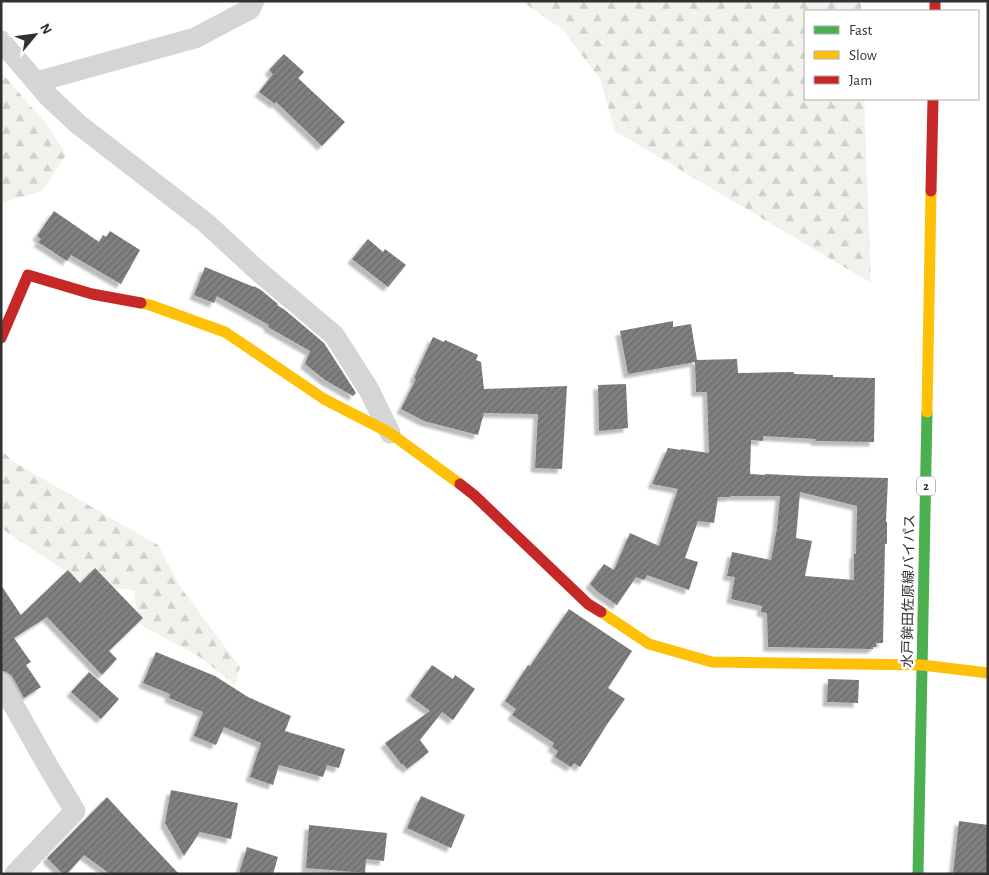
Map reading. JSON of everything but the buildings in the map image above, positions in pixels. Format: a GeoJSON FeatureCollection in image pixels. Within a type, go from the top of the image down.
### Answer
{"type":"FeatureCollection","features":[{"type":"Feature","properties":{"kind":"street"},"geometry":{"type":"LineString","coordinates":[[36,82],[195,38],[250,9],[254,1]]}},
{"type":"Feature","properties":{"kind":"street"},"geometry":{"type":"LineString","coordinates":[[1,41],[48,96],[78,124],[206,223],[257,270],[334,335],[369,390],[390,433]]}},
{"type":"Feature","properties":{"kind":"street","name":"水戸鉾田佐原線バイパス"},"geometry":{"type":"LineString","coordinates":[[918,874],[934,100]]}},
{"type":"Feature","properties":{"kind":"street"},"geometry":{"type":"LineString","coordinates":[[1,338],[28,275],[92,294],[150,305],[225,332],[324,399],[390,433],[474,496],[588,604],[650,644],[712,662],[922,665],[988,673]]}},
{"type":"Feature","properties":{"kind":"street"},"geometry":{"type":"LineString","coordinates":[[1,683],[74,811],[15,874]]}},
{"type":"Feature","properties":{"kind":"green space"},"geometry":{"type":"Polygon","coordinates":[[[522,1],[861,1],[861,10],[804,10],[804,100],[864,100],[871,283],[615,131],[600,79],[563,30],[522,1]]]}},
{"type":"Feature","properties":{"kind":"green space"},"geometry":{"type":"Polygon","coordinates":[[[1,72],[49,127],[66,155],[42,191],[1,203],[1,72]]]}},
{"type":"Feature","properties":{"kind":"green space"},"geometry":{"type":"Polygon","coordinates":[[[1,449],[12,461],[158,545],[181,588],[240,667],[235,685],[200,657],[139,624],[134,590],[86,585],[1,528],[1,449]]]}},
{"type":"Feature","properties":{"kind":"traffic: fast"},"geometry":{"type":"LineString","coordinates":[[918,874],[927,412]]}},
{"type":"Feature","properties":{"kind":"traffic: slow"},"geometry":{"type":"LineString","coordinates":[[927,412],[931,191]]}},
{"type":"Feature","properties":{"kind":"traffic: slow"},"geometry":{"type":"LineString","coordinates":[[141,303],[225,332],[324,399],[390,433],[460,484]]}},
{"type":"Feature","properties":{"kind":"traffic: slow"},"geometry":{"type":"LineString","coordinates":[[601,612],[649,644],[712,662],[922,665],[988,673]]}},
{"type":"Feature","properties":{"kind":"traffic: jam"},"geometry":{"type":"LineString","coordinates":[[935,1],[935,10]]}},
{"type":"Feature","properties":{"kind":"traffic: jam"},"geometry":{"type":"LineString","coordinates":[[931,191],[933,100]]}},
{"type":"Feature","properties":{"kind":"traffic: jam"},"geometry":{"type":"LineString","coordinates":[[1,338],[28,275],[92,294],[141,303]]}},
{"type":"Feature","properties":{"kind":"traffic: jam"},"geometry":{"type":"LineString","coordinates":[[460,484],[474,495],[588,604],[601,612]]}}]}
